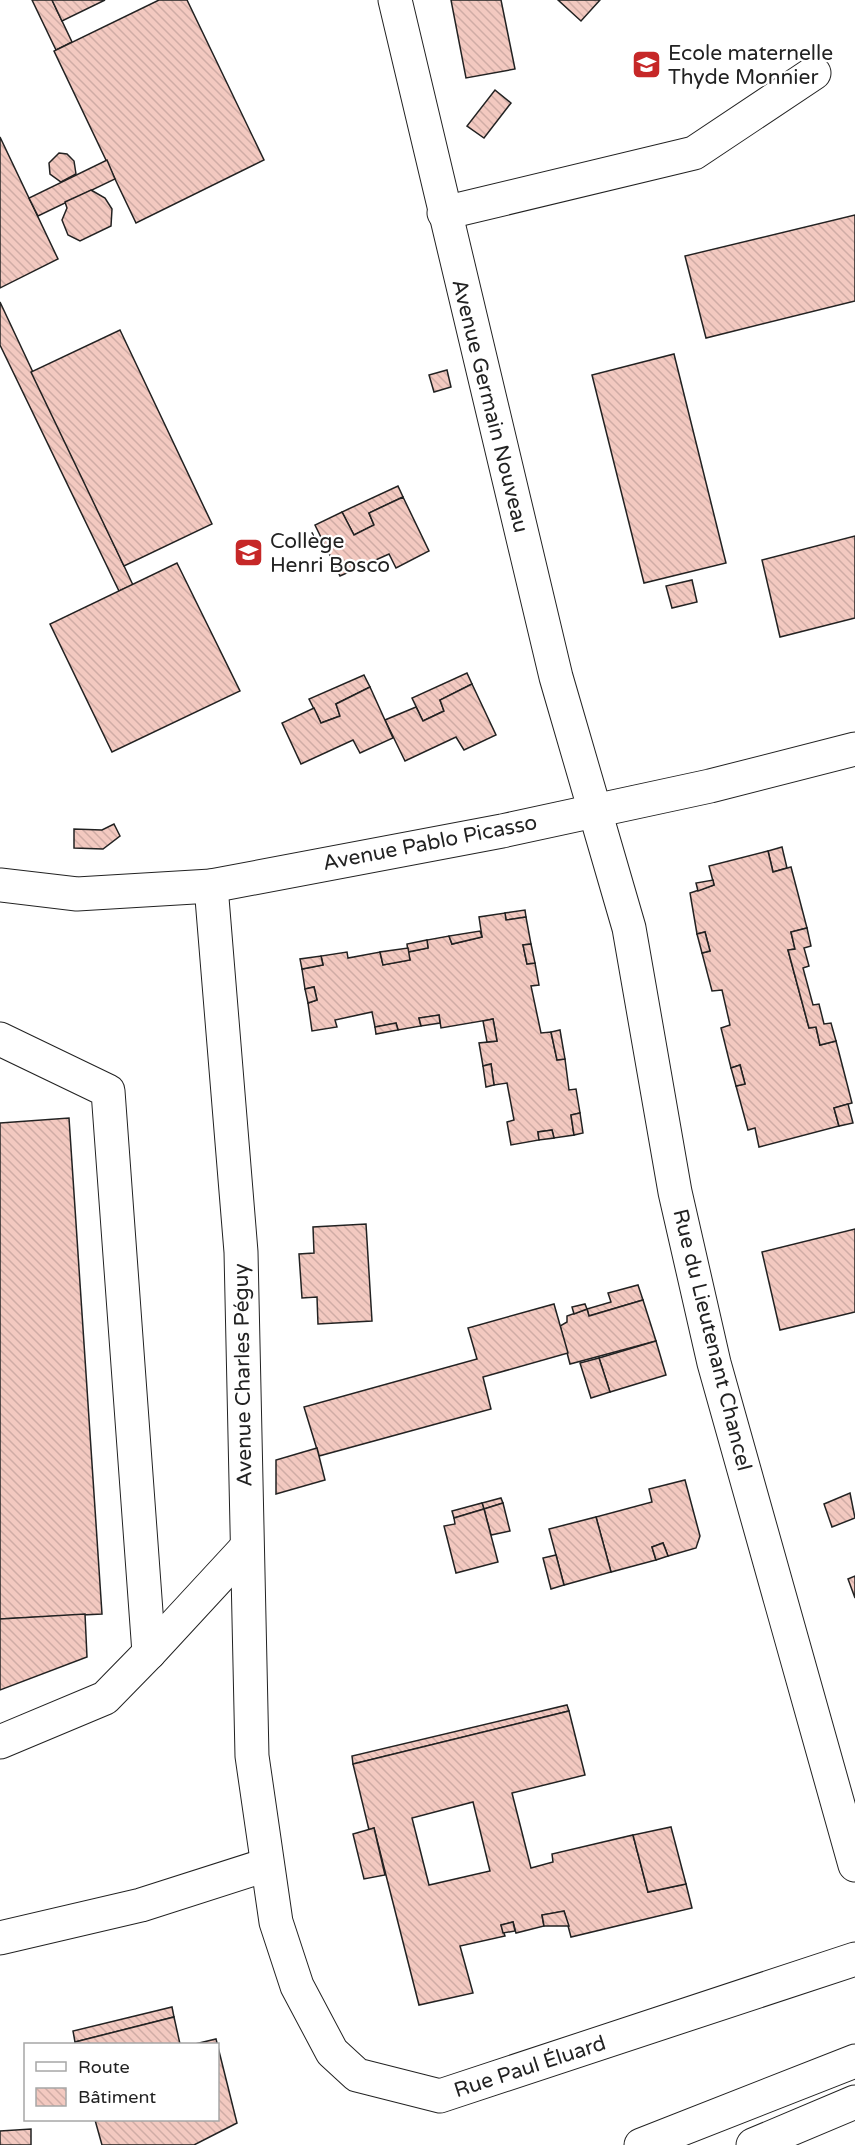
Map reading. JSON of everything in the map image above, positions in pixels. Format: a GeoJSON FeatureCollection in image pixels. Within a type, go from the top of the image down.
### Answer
{"type":"FeatureCollection","features":[{"type":"Feature","properties":{"kind":"main road","name":"Avenue Germain Nouveau"},"geometry":{"type":"LineString","coordinates":[[394,0],[556,677],[596,809]]}},
{"type":"Feature","properties":{"kind":"main road"},"geometry":{"type":"LineString","coordinates":[[444,213],[694,153],[814,73]]}},
{"type":"Feature","properties":{"kind":"main road","name":"Avenue Pablo Picasso"},"geometry":{"type":"LineString","coordinates":[[0,885],[77,894],[212,886],[502,831],[710,786],[855,749]]}},
{"type":"Feature","properties":{"kind":"main road","name":"Rue du Lieutenant Chancel"},"geometry":{"type":"LineString","coordinates":[[596,809],[629,928],[675,1192],[714,1363],[855,1865]]}},
{"type":"Feature","properties":{"kind":"main road","name":"Avenue Charles Péguy"},"geometry":{"type":"LineString","coordinates":[[212,886],[241,1252],[252,1756],[266,1865]]}},
{"type":"Feature","properties":{"kind":"main road"},"geometry":{"type":"LineString","coordinates":[[0,1039],[108,1091],[149,1653]]}},
{"type":"Feature","properties":{"kind":"main road"},"geometry":{"type":"LineString","coordinates":[[0,1742],[105,1698],[246,1548]]}},
{"type":"Feature","properties":{"kind":"main road"},"geometry":{"type":"LineString","coordinates":[[0,1938],[141,1905],[266,1865]]}},
{"type":"Feature","properties":{"kind":"main road","name":"Rue Paul Éluard"},"geometry":{"type":"LineString","coordinates":[[266,1865],[276,1922],[297,1986],[332,2052],[357,2075],[440,2096],[855,1959]]}},
{"type":"Feature","properties":{"kind":"main road"},"geometry":{"type":"LineString","coordinates":[[641,2145],[855,2061]]}},
{"type":"Feature","properties":{"kind":"main road"},"geometry":{"type":"LineString","coordinates":[[753,2145],[855,2102]]}},
{"type":"Feature","properties":{"kind":"building"},"geometry":{"type":"Polygon","coordinates":[[[32,0],[52,0],[72,42],[56,50],[32,0]]]}},
{"type":"Feature","properties":{"kind":"building"},"geometry":{"type":"Polygon","coordinates":[[[52,0],[105,0],[62,21],[52,0]]]}},
{"type":"Feature","properties":{"kind":"building"},"geometry":{"type":"Polygon","coordinates":[[[159,0],[187,0],[264,160],[136,223],[54,51],[159,0]]]}},
{"type":"Feature","properties":{"kind":"building"},"geometry":{"type":"Polygon","coordinates":[[[451,0],[501,0],[515,69],[466,78],[451,0]]]}},
{"type":"Feature","properties":{"kind":"building"},"geometry":{"type":"Polygon","coordinates":[[[558,0],[600,0],[581,21],[558,0]]]}},
{"type":"Feature","properties":{"kind":"building"},"geometry":{"type":"Polygon","coordinates":[[[495,90],[511,103],[484,138],[467,126],[495,90]]]}},
{"type":"Feature","properties":{"kind":"building"},"geometry":{"type":"Polygon","coordinates":[[[0,137],[58,259],[0,288],[0,137]]]}},
{"type":"Feature","properties":{"kind":"building"},"geometry":{"type":"Polygon","coordinates":[[[59,153],[67,154],[74,161],[76,174],[61,182],[50,174],[49,163],[59,153]]]}},
{"type":"Feature","properties":{"kind":"building"},"geometry":{"type":"Polygon","coordinates":[[[107,160],[115,179],[38,216],[29,198],[107,160]]]}},
{"type":"Feature","properties":{"kind":"building"},"geometry":{"type":"Polygon","coordinates":[[[91,190],[105,198],[112,209],[111,226],[80,241],[68,235],[62,220],[67,208],[65,202],[91,190]]]}},
{"type":"Feature","properties":{"kind":"building"},"geometry":{"type":"Polygon","coordinates":[[[855,215],[855,301],[706,338],[685,256],[855,215]]]}},
{"type":"Feature","properties":{"kind":"building"},"geometry":{"type":"Polygon","coordinates":[[[0,302],[133,585],[119,591],[0,345],[0,302]]]}},
{"type":"Feature","properties":{"kind":"building"},"geometry":{"type":"Polygon","coordinates":[[[120,330],[212,524],[124,566],[31,372],[120,330]]]}},
{"type":"Feature","properties":{"kind":"building"},"geometry":{"type":"Polygon","coordinates":[[[674,354],[726,563],[644,583],[592,375],[674,354]]]}},
{"type":"Feature","properties":{"kind":"building"},"geometry":{"type":"Polygon","coordinates":[[[447,370],[451,387],[434,392],[429,375],[447,370]]]}},
{"type":"Feature","properties":{"kind":"building"},"geometry":{"type":"Polygon","coordinates":[[[398,486],[403,497],[369,513],[374,525],[354,535],[342,512],[398,486]]]}},
{"type":"Feature","properties":{"kind":"building"},"geometry":{"type":"Polygon","coordinates":[[[403,497],[429,551],[396,568],[389,554],[340,576],[315,525],[342,512],[354,535],[374,525],[369,513],[403,497]]]}},
{"type":"Feature","properties":{"kind":"building"},"geometry":{"type":"Polygon","coordinates":[[[855,536],[855,618],[780,637],[762,560],[855,536]]]}},
{"type":"Feature","properties":{"kind":"building"},"geometry":{"type":"Polygon","coordinates":[[[177,563],[240,691],[112,752],[50,624],[177,563]]]}},
{"type":"Feature","properties":{"kind":"building"},"geometry":{"type":"Polygon","coordinates":[[[692,580],[697,602],[672,608],[666,586],[692,580]]]}},
{"type":"Feature","properties":{"kind":"building"},"geometry":{"type":"Polygon","coordinates":[[[467,673],[472,684],[440,700],[444,711],[423,721],[412,698],[467,673]]]}},
{"type":"Feature","properties":{"kind":"building"},"geometry":{"type":"Polygon","coordinates":[[[364,675],[370,687],[336,704],[340,716],[321,723],[309,699],[364,675]]]}},
{"type":"Feature","properties":{"kind":"building"},"geometry":{"type":"Polygon","coordinates":[[[472,684],[496,735],[464,750],[456,737],[405,761],[385,720],[416,707],[423,721],[444,711],[440,700],[472,684]]]}},
{"type":"Feature","properties":{"kind":"building"},"geometry":{"type":"Polygon","coordinates":[[[370,687],[393,738],[360,753],[353,740],[301,764],[282,723],[314,708],[321,723],[340,716],[336,704],[370,687]]]}},
{"type":"Feature","properties":{"kind":"building"},"geometry":{"type":"Polygon","coordinates":[[[114,824],[120,836],[103,849],[74,848],[74,829],[102,830],[114,824]]]}},
{"type":"Feature","properties":{"kind":"building"},"geometry":{"type":"Polygon","coordinates":[[[782,847],[787,868],[773,872],[768,851],[782,847]]]}},
{"type":"Feature","properties":{"kind":"building"},"geometry":{"type":"Polygon","coordinates":[[[768,851],[773,872],[791,867],[807,928],[791,932],[795,949],[788,950],[809,1028],[816,1027],[820,1045],[836,1041],[852,1103],[834,1108],[839,1126],[759,1147],[755,1128],[748,1130],[736,1086],[745,1084],[740,1065],[731,1068],[721,1028],[730,1025],[722,990],[712,991],[702,953],[710,951],[705,932],[697,934],[690,893],[714,885],[709,866],[768,851]]]}},
{"type":"Feature","properties":{"kind":"building"},"geometry":{"type":"Polygon","coordinates":[[[713,880],[714,885],[698,891],[696,883],[713,880]]]}},
{"type":"Feature","properties":{"kind":"building"},"geometry":{"type":"Polygon","coordinates":[[[525,910],[526,917],[506,920],[505,913],[525,910]]]}},
{"type":"Feature","properties":{"kind":"building"},"geometry":{"type":"Polygon","coordinates":[[[505,913],[506,920],[526,917],[531,944],[523,945],[527,964],[535,963],[539,985],[531,986],[541,1033],[551,1032],[557,1060],[565,1059],[569,1090],[576,1089],[580,1113],[571,1115],[574,1135],[554,1138],[552,1130],[538,1132],[539,1140],[511,1145],[507,1122],[514,1120],[507,1083],[494,1085],[491,1064],[483,1066],[479,1043],[497,1041],[493,1019],[441,1028],[439,1015],[419,1018],[421,1026],[398,1030],[396,1023],[375,1027],[372,1012],[335,1020],[337,1027],[312,1031],[308,1003],[317,1000],[314,987],[305,989],[302,969],[323,965],[321,956],[347,952],[348,958],[380,952],[383,965],[410,960],[408,952],[428,948],[427,940],[449,936],[452,944],[482,937],[479,917],[505,913]]]}},
{"type":"Feature","properties":{"kind":"building"},"geometry":{"type":"Polygon","coordinates":[[[807,928],[811,946],[804,948],[809,966],[803,968],[813,1005],[819,1004],[824,1024],[831,1023],[836,1041],[820,1045],[816,1027],[809,1028],[788,950],[795,949],[791,932],[807,928]]]}},
{"type":"Feature","properties":{"kind":"building"},"geometry":{"type":"Polygon","coordinates":[[[480,931],[482,937],[452,944],[449,936],[480,931]]]}},
{"type":"Feature","properties":{"kind":"building"},"geometry":{"type":"Polygon","coordinates":[[[705,932],[710,951],[702,953],[697,934],[705,932]]]}},
{"type":"Feature","properties":{"kind":"building"},"geometry":{"type":"Polygon","coordinates":[[[427,940],[428,948],[408,952],[407,944],[427,940]]]}},
{"type":"Feature","properties":{"kind":"building"},"geometry":{"type":"Polygon","coordinates":[[[531,944],[535,963],[527,964],[523,945],[531,944]]]}},
{"type":"Feature","properties":{"kind":"building"},"geometry":{"type":"Polygon","coordinates":[[[408,948],[410,960],[383,965],[380,952],[408,948]]]}},
{"type":"Feature","properties":{"kind":"building"},"geometry":{"type":"Polygon","coordinates":[[[321,956],[323,965],[302,969],[300,959],[321,956]]]}},
{"type":"Feature","properties":{"kind":"building"},"geometry":{"type":"Polygon","coordinates":[[[314,987],[317,1000],[308,1003],[305,989],[314,987]]]}},
{"type":"Feature","properties":{"kind":"building"},"geometry":{"type":"Polygon","coordinates":[[[439,1015],[440,1023],[421,1026],[419,1018],[439,1015]]]}},
{"type":"Feature","properties":{"kind":"building"},"geometry":{"type":"Polygon","coordinates":[[[493,1019],[497,1041],[487,1042],[483,1021],[493,1019]]]}},
{"type":"Feature","properties":{"kind":"building"},"geometry":{"type":"Polygon","coordinates":[[[396,1023],[398,1030],[376,1034],[375,1027],[396,1023]]]}},
{"type":"Feature","properties":{"kind":"building"},"geometry":{"type":"Polygon","coordinates":[[[560,1030],[565,1059],[557,1060],[551,1032],[560,1030]]]}},
{"type":"Feature","properties":{"kind":"building"},"geometry":{"type":"Polygon","coordinates":[[[491,1064],[494,1085],[486,1087],[483,1066],[491,1064]]]}},
{"type":"Feature","properties":{"kind":"building"},"geometry":{"type":"Polygon","coordinates":[[[740,1065],[745,1084],[736,1086],[731,1068],[740,1065]]]}},
{"type":"Feature","properties":{"kind":"building"},"geometry":{"type":"Polygon","coordinates":[[[848,1104],[853,1123],[839,1126],[834,1108],[848,1104]]]}},
{"type":"Feature","properties":{"kind":"building"},"geometry":{"type":"Polygon","coordinates":[[[580,1113],[583,1133],[574,1135],[571,1115],[580,1113]]]}},
{"type":"Feature","properties":{"kind":"building"},"geometry":{"type":"Polygon","coordinates":[[[69,1118],[102,1614],[0,1619],[0,1123],[69,1118]]]}},
{"type":"Feature","properties":{"kind":"building"},"geometry":{"type":"Polygon","coordinates":[[[552,1130],[554,1138],[539,1140],[538,1132],[552,1130]]]}},
{"type":"Feature","properties":{"kind":"building"},"geometry":{"type":"Polygon","coordinates":[[[366,1224],[372,1321],[318,1324],[317,1297],[302,1298],[299,1254],[314,1253],[313,1227],[366,1224]]]}},
{"type":"Feature","properties":{"kind":"building"},"geometry":{"type":"Polygon","coordinates":[[[855,1229],[855,1312],[780,1330],[762,1252],[855,1229]]]}},
{"type":"Feature","properties":{"kind":"building"},"geometry":{"type":"Polygon","coordinates":[[[638,1285],[643,1300],[589,1316],[587,1309],[611,1302],[608,1293],[638,1285]]]}},
{"type":"Feature","properties":{"kind":"building"},"geometry":{"type":"Polygon","coordinates":[[[643,1300],[656,1341],[570,1364],[560,1326],[567,1322],[567,1316],[587,1309],[589,1316],[643,1300]]]}},
{"type":"Feature","properties":{"kind":"building"},"geometry":{"type":"Polygon","coordinates":[[[554,1304],[568,1353],[483,1377],[491,1409],[319,1456],[304,1407],[477,1359],[468,1328],[554,1304]]]}},
{"type":"Feature","properties":{"kind":"building"},"geometry":{"type":"Polygon","coordinates":[[[585,1304],[587,1309],[574,1314],[572,1307],[585,1304]]]}},
{"type":"Feature","properties":{"kind":"building"},"geometry":{"type":"Polygon","coordinates":[[[656,1341],[666,1375],[610,1392],[599,1358],[656,1341]]]}},
{"type":"Feature","properties":{"kind":"building"},"geometry":{"type":"Polygon","coordinates":[[[599,1358],[610,1392],[591,1398],[580,1363],[599,1358]]]}},
{"type":"Feature","properties":{"kind":"building"},"geometry":{"type":"Polygon","coordinates":[[[317,1448],[325,1480],[276,1494],[276,1460],[317,1448]]]}},
{"type":"Feature","properties":{"kind":"building"},"geometry":{"type":"Polygon","coordinates":[[[685,1480],[700,1536],[696,1548],[668,1556],[663,1543],[652,1547],[656,1560],[611,1572],[596,1517],[652,1502],[649,1489],[685,1480]]]}},
{"type":"Feature","properties":{"kind":"building"},"geometry":{"type":"Polygon","coordinates":[[[850,1493],[855,1518],[832,1527],[824,1504],[850,1493]]]}},
{"type":"Feature","properties":{"kind":"building"},"geometry":{"type":"Polygon","coordinates":[[[501,1498],[503,1503],[484,1509],[482,1503],[501,1498]]]}},
{"type":"Feature","properties":{"kind":"building"},"geometry":{"type":"Polygon","coordinates":[[[482,1503],[484,1509],[454,1518],[452,1511],[482,1503]]]}},
{"type":"Feature","properties":{"kind":"building"},"geometry":{"type":"Polygon","coordinates":[[[503,1503],[510,1531],[491,1535],[484,1509],[503,1503]]]}},
{"type":"Feature","properties":{"kind":"building"},"geometry":{"type":"Polygon","coordinates":[[[484,1509],[498,1562],[456,1573],[444,1526],[455,1524],[454,1518],[484,1509]]]}},
{"type":"Feature","properties":{"kind":"building"},"geometry":{"type":"Polygon","coordinates":[[[596,1517],[611,1572],[564,1585],[549,1529],[596,1517]]]}},
{"type":"Feature","properties":{"kind":"building"},"geometry":{"type":"Polygon","coordinates":[[[663,1543],[668,1556],[656,1560],[652,1547],[663,1543]]]}},
{"type":"Feature","properties":{"kind":"building"},"geometry":{"type":"Polygon","coordinates":[[[556,1555],[564,1585],[551,1589],[543,1558],[556,1555]]]}},
{"type":"Feature","properties":{"kind":"building"},"geometry":{"type":"Polygon","coordinates":[[[855,1576],[855,1598],[848,1579],[855,1576]]]}},
{"type":"Feature","properties":{"kind":"building"},"geometry":{"type":"Polygon","coordinates":[[[85,1614],[87,1657],[0,1690],[0,1619],[85,1614]]]}},
{"type":"Feature","properties":{"kind":"building"},"geometry":{"type":"Polygon","coordinates":[[[567,1705],[569,1711],[353,1764],[352,1756],[567,1705]]]}},
{"type":"Feature","properties":{"kind":"building"},"geometry":{"type":"Polygon","coordinates":[[[569,1711],[585,1775],[512,1793],[531,1868],[553,1862],[552,1854],[633,1835],[648,1892],[686,1884],[692,1908],[571,1937],[564,1911],[542,1915],[544,1926],[516,1933],[513,1922],[501,1925],[505,1936],[460,1946],[473,1993],[419,2005],[374,1828],[369,1830],[353,1764],[569,1711]],[[473,1802],[412,1818],[429,1885],[490,1871],[473,1802]]]}},
{"type":"Feature","properties":{"kind":"building"},"geometry":{"type":"Polygon","coordinates":[[[671,1827],[686,1884],[648,1892],[633,1835],[671,1827]]]}},
{"type":"Feature","properties":{"kind":"building"},"geometry":{"type":"Polygon","coordinates":[[[374,1828],[385,1875],[364,1879],[353,1834],[374,1828]]]}},
{"type":"Feature","properties":{"kind":"building"},"geometry":{"type":"Polygon","coordinates":[[[564,1911],[569,1926],[544,1926],[542,1915],[564,1911]]]}},
{"type":"Feature","properties":{"kind":"building"},"geometry":{"type":"Polygon","coordinates":[[[513,1922],[515,1931],[503,1933],[501,1925],[513,1922]]]}},
{"type":"Feature","properties":{"kind":"building"},"geometry":{"type":"Polygon","coordinates":[[[172,2007],[174,2017],[75,2042],[73,2031],[172,2007]]]}},
{"type":"Feature","properties":{"kind":"building"},"geometry":{"type":"Polygon","coordinates":[[[174,2017],[180,2043],[76,2043],[174,2017]]]}},
{"type":"Feature","properties":{"kind":"building"},"geometry":{"type":"Polygon","coordinates":[[[216,2039],[217,2043],[199,2043],[216,2039]]]}},
{"type":"Feature","properties":{"kind":"building"},"geometry":{"type":"Polygon","coordinates":[[[219,2051],[237,2123],[194,2145],[102,2145],[95,2121],[219,2121],[219,2051]]]}},
{"type":"Feature","properties":{"kind":"building"},"geometry":{"type":"Polygon","coordinates":[[[31,2129],[31,2145],[0,2145],[0,2131],[31,2129]]]}},
{"type":"Feature","properties":{"kind":"place","name":"Ecole maternelle Thyde Monnier"},"geometry":{"type":"Point","coordinates":[647,65]}},
{"type":"Feature","properties":{"kind":"place","name":"Collège Henri Bosco"},"geometry":{"type":"Point","coordinates":[249,553]}}]}
